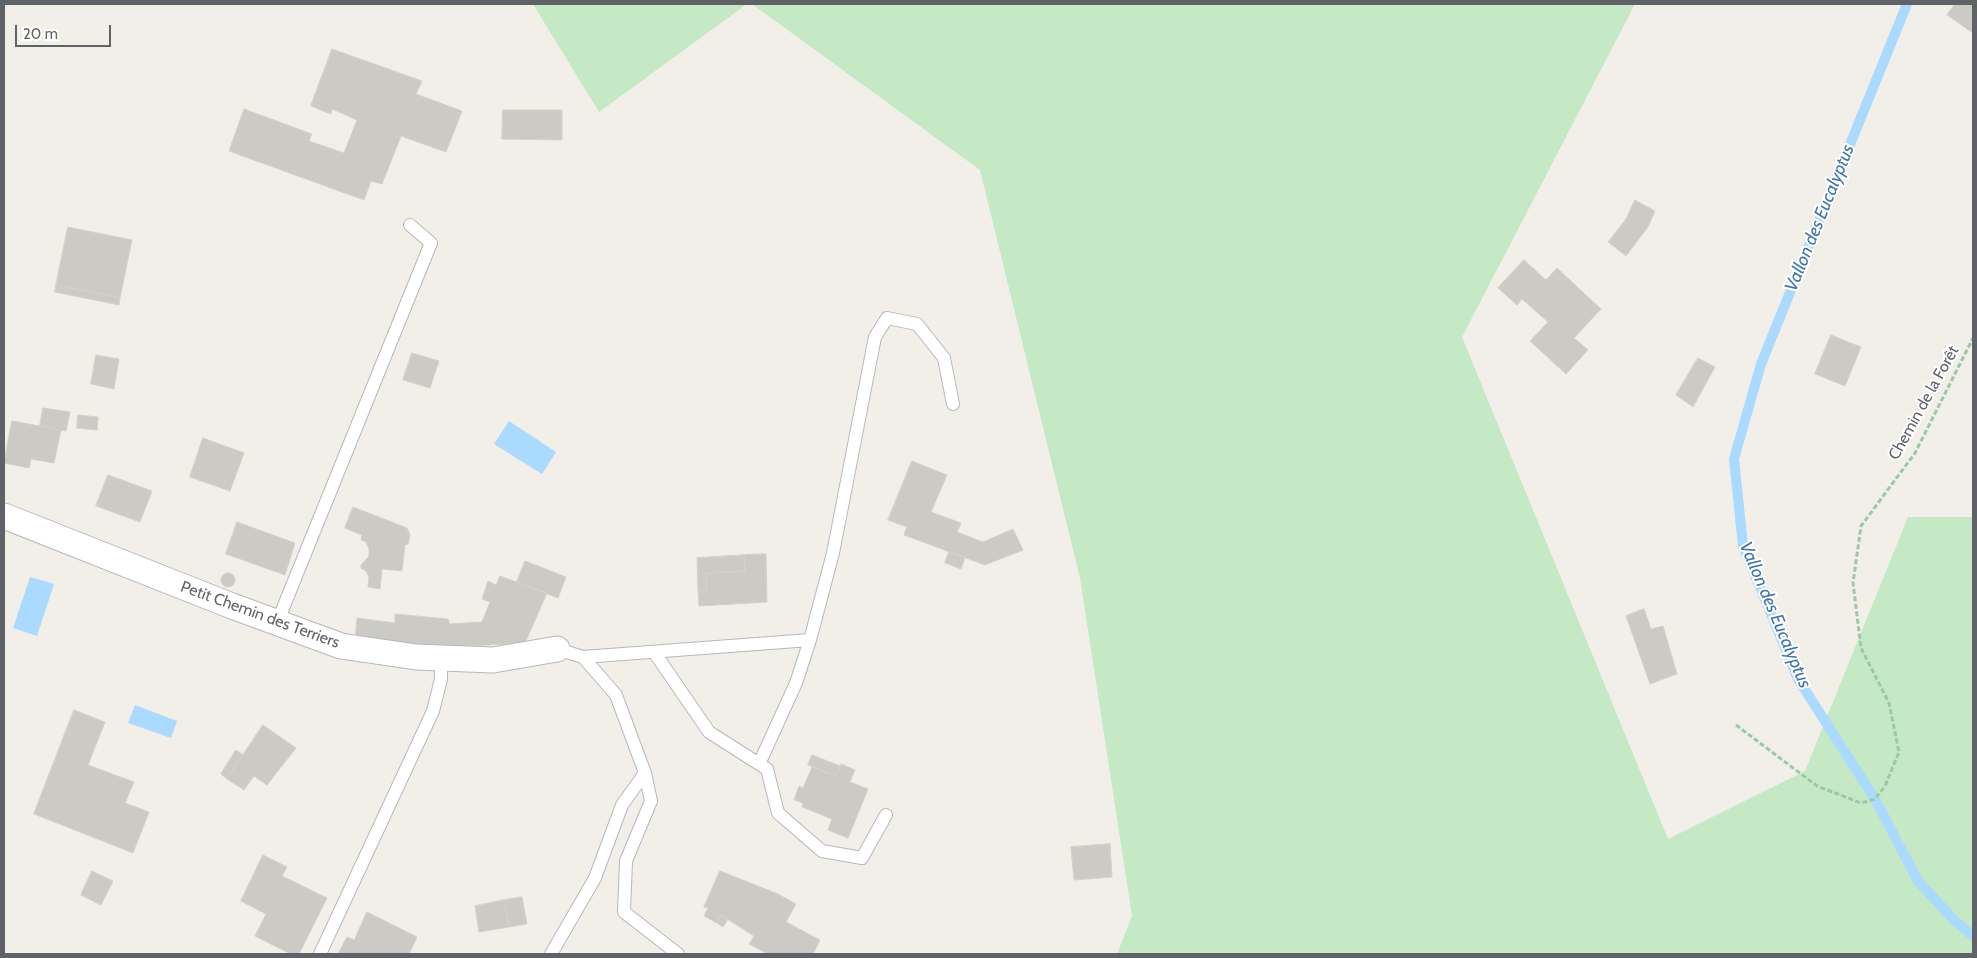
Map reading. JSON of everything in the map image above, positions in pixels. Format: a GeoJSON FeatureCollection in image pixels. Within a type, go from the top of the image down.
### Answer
{"type":"FeatureCollection","features":[{"type":"Feature","properties":{"kind":"street","name":"Petit Chemin des Terriers"},"geometry":{"type":"LineString","coordinates":[[4,516],[277,623],[341,646],[416,657],[493,660],[557,649]]}},
{"type":"Feature","properties":{"kind":"lane"},"geometry":{"type":"LineString","coordinates":[[277,623],[431,243],[410,226]]}},
{"type":"Feature","properties":{"kind":"lane"},"geometry":{"type":"LineString","coordinates":[[759,764],[796,683],[810,640],[833,553],[875,337],[886,318],[917,324],[944,358],[953,404]]}},
{"type":"Feature","properties":{"kind":"lane"},"geometry":{"type":"LineString","coordinates":[[557,649],[583,658],[810,640]]}},
{"type":"Feature","properties":{"kind":"lane"},"geometry":{"type":"LineString","coordinates":[[654,652],[709,732],[767,769],[778,813],[822,851],[862,858],[886,815]]}},
{"type":"Feature","properties":{"kind":"lane"},"geometry":{"type":"LineString","coordinates":[[320,954],[433,711],[441,679],[441,658]]}},
{"type":"Feature","properties":{"kind":"lane"},"geometry":{"type":"LineString","coordinates":[[583,658],[616,695],[645,773],[652,801],[626,861],[624,912],[678,954]]}},
{"type":"Feature","properties":{"kind":"lane"},"geometry":{"type":"LineString","coordinates":[[551,954],[595,878],[622,805],[645,773]]}},
{"type":"Feature","properties":{"kind":"path","name":"Chemin de la Forêt"},"geometry":{"type":"LineString","coordinates":[[1736,725],[1817,786],[1861,803],[1875,799],[1885,786],[1899,752],[1889,703],[1861,648],[1853,583],[1861,526],[1914,453],[1973,338]]}},
{"type":"Feature","properties":{"kind":"green space"},"geometry":{"type":"Polygon","coordinates":[[[533,4],[747,4],[599,112],[533,4]]]}},
{"type":"Feature","properties":{"kind":"green space"},"geometry":{"type":"Polygon","coordinates":[[[752,4],[1635,4],[1462,337],[1668,839],[1805,771],[1908,517],[1973,517],[1973,954],[1117,954],[1132,916],[1080,578],[980,170],[752,4]]]}},
{"type":"Feature","properties":{"kind":"water"},"geometry":{"type":"Polygon","coordinates":[[[509,421],[556,452],[542,474],[494,444],[509,421]]]}},
{"type":"Feature","properties":{"kind":"water"},"geometry":{"type":"Polygon","coordinates":[[[30,577],[54,584],[37,636],[13,628],[30,577]]]}},
{"type":"Feature","properties":{"kind":"water"},"geometry":{"type":"Polygon","coordinates":[[[135,705],[177,721],[171,738],[128,723],[135,705]]]}},
{"type":"Feature","properties":{"kind":"building"},"geometry":{"type":"Polygon","coordinates":[[[1955,4],[1973,4],[1973,33],[1947,15],[1955,4]]]}},
{"type":"Feature","properties":{"kind":"building"},"geometry":{"type":"Polygon","coordinates":[[[332,49],[422,81],[416,94],[462,111],[446,152],[401,136],[382,184],[371,181],[364,200],[229,151],[244,109],[312,134],[309,141],[344,153],[357,120],[332,109],[331,114],[311,106],[332,49]]]}},
{"type":"Feature","properties":{"kind":"building"},"geometry":{"type":"Polygon","coordinates":[[[503,110],[562,110],[562,140],[502,139],[503,110]]]}},
{"type":"Feature","properties":{"kind":"building"},"geometry":{"type":"Polygon","coordinates":[[[1635,200],[1655,211],[1648,227],[1626,256],[1608,242],[1626,219],[1635,200]]]}},
{"type":"Feature","properties":{"kind":"building"},"geometry":{"type":"Polygon","coordinates":[[[68,227],[132,240],[120,298],[56,285],[68,227]]]}},
{"type":"Feature","properties":{"kind":"building"},"geometry":{"type":"Polygon","coordinates":[[[1524,260],[1546,280],[1557,268],[1601,309],[1574,338],[1588,350],[1566,374],[1530,341],[1548,322],[1522,299],[1517,305],[1498,288],[1524,260]]]}},
{"type":"Feature","properties":{"kind":"building"},"geometry":{"type":"Polygon","coordinates":[[[56,285],[120,298],[119,305],[55,292],[56,285]]]}},
{"type":"Feature","properties":{"kind":"building"},"geometry":{"type":"Polygon","coordinates":[[[1831,335],[1861,347],[1845,386],[1815,374],[1831,335]]]}},
{"type":"Feature","properties":{"kind":"building"},"geometry":{"type":"Polygon","coordinates":[[[412,353],[439,361],[430,388],[403,380],[412,353]]]}},
{"type":"Feature","properties":{"kind":"building"},"geometry":{"type":"Polygon","coordinates":[[[96,355],[119,359],[114,389],[91,384],[96,355]]]}},
{"type":"Feature","properties":{"kind":"building"},"geometry":{"type":"Polygon","coordinates":[[[1698,358],[1715,367],[1693,407],[1676,395],[1698,358]]]}},
{"type":"Feature","properties":{"kind":"building"},"geometry":{"type":"Polygon","coordinates":[[[43,408],[70,412],[66,431],[40,426],[43,408]]]}},
{"type":"Feature","properties":{"kind":"building"},"geometry":{"type":"Polygon","coordinates":[[[78,415],[98,417],[97,430],[77,428],[78,415]]]}},
{"type":"Feature","properties":{"kind":"building"},"geometry":{"type":"Polygon","coordinates":[[[12,421],[61,430],[54,463],[31,459],[29,468],[4,463],[12,421]]]}},
{"type":"Feature","properties":{"kind":"building"},"geometry":{"type":"Polygon","coordinates":[[[203,438],[244,453],[230,491],[190,477],[203,438]]]}},
{"type":"Feature","properties":{"kind":"building"},"geometry":{"type":"Polygon","coordinates":[[[912,461],[947,475],[931,512],[961,523],[957,532],[983,542],[1013,529],[1023,550],[985,565],[904,535],[907,527],[888,520],[912,461]]]}},
{"type":"Feature","properties":{"kind":"building"},"geometry":{"type":"Polygon","coordinates":[[[108,475],[152,491],[140,522],[96,506],[108,475]]]}},
{"type":"Feature","properties":{"kind":"building"},"geometry":{"type":"Polygon","coordinates":[[[353,507],[407,528],[410,535],[408,544],[405,545],[402,571],[382,569],[380,589],[368,587],[369,577],[366,571],[361,568],[361,565],[369,556],[366,542],[361,540],[362,535],[345,528],[353,507]]]}},
{"type":"Feature","properties":{"kind":"building"},"geometry":{"type":"Polygon","coordinates":[[[237,522],[295,543],[285,575],[226,554],[237,522]]]}},
{"type":"Feature","properties":{"kind":"building"},"geometry":{"type":"Polygon","coordinates":[[[949,552],[965,558],[961,569],[945,563],[949,552]]]}},
{"type":"Feature","properties":{"kind":"building"},"geometry":{"type":"Polygon","coordinates":[[[766,554],[767,602],[699,606],[698,590],[707,589],[706,573],[745,571],[744,555],[766,554]]]}},
{"type":"Feature","properties":{"kind":"building"},"geometry":{"type":"Polygon","coordinates":[[[744,555],[745,571],[706,573],[707,589],[698,590],[697,558],[744,555]]]}},
{"type":"Feature","properties":{"kind":"building"},"geometry":{"type":"Polygon","coordinates":[[[525,561],[566,577],[558,598],[517,582],[525,561]]]}},
{"type":"Feature","properties":{"kind":"building"},"geometry":{"type":"Polygon","coordinates":[[[225,573],[231,573],[235,580],[231,587],[225,587],[221,583],[221,577],[225,573]]]}},
{"type":"Feature","properties":{"kind":"building"},"geometry":{"type":"Polygon","coordinates":[[[500,576],[547,593],[525,643],[412,649],[355,641],[357,618],[395,623],[395,614],[448,619],[450,624],[482,622],[490,602],[482,599],[488,581],[496,585],[500,576]]]}},
{"type":"Feature","properties":{"kind":"building"},"geometry":{"type":"Polygon","coordinates":[[[1644,609],[1651,629],[1663,626],[1677,674],[1650,684],[1626,616],[1644,609]]]}},
{"type":"Feature","properties":{"kind":"building"},"geometry":{"type":"Polygon","coordinates":[[[74,710],[105,722],[88,765],[134,782],[125,803],[149,812],[133,853],[34,814],[74,710]]]}},
{"type":"Feature","properties":{"kind":"building"},"geometry":{"type":"Polygon","coordinates":[[[263,725],[296,748],[267,785],[254,776],[244,790],[227,779],[263,725]]]}},
{"type":"Feature","properties":{"kind":"building"},"geometry":{"type":"Polygon","coordinates":[[[236,750],[243,755],[227,779],[221,774],[236,750]]]}},
{"type":"Feature","properties":{"kind":"building"},"geometry":{"type":"Polygon","coordinates":[[[812,755],[840,766],[836,776],[808,765],[812,755]]]}},
{"type":"Feature","properties":{"kind":"building"},"geometry":{"type":"Polygon","coordinates":[[[841,764],[855,770],[850,782],[868,789],[848,838],[828,830],[832,819],[802,807],[803,803],[794,800],[799,786],[803,788],[812,767],[836,776],[841,764]]]}},
{"type":"Feature","properties":{"kind":"building"},"geometry":{"type":"Polygon","coordinates":[[[1110,844],[1112,877],[1074,880],[1071,847],[1110,844]]]}},
{"type":"Feature","properties":{"kind":"building"},"geometry":{"type":"Polygon","coordinates":[[[263,855],[287,867],[282,876],[327,898],[299,954],[291,954],[255,936],[266,914],[241,901],[263,855]]]}},
{"type":"Feature","properties":{"kind":"building"},"geometry":{"type":"Polygon","coordinates":[[[92,871],[113,881],[101,905],[81,895],[92,871]]]}},
{"type":"Feature","properties":{"kind":"building"},"geometry":{"type":"Polygon","coordinates":[[[720,871],[778,894],[796,904],[786,922],[820,940],[813,954],[768,954],[749,944],[754,936],[721,915],[717,923],[704,916],[708,908],[704,907],[720,871]]]}},
{"type":"Feature","properties":{"kind":"building"},"geometry":{"type":"Polygon","coordinates":[[[522,897],[527,924],[509,927],[504,900],[522,897]]]}},
{"type":"Feature","properties":{"kind":"building"},"geometry":{"type":"Polygon","coordinates":[[[504,900],[509,927],[479,932],[475,906],[504,900]]]}},
{"type":"Feature","properties":{"kind":"building"},"geometry":{"type":"Polygon","coordinates":[[[367,912],[417,937],[409,954],[338,954],[347,937],[354,940],[367,912]]]}},
{"type":"Feature","properties":{"kind":"building"},"geometry":{"type":"Polygon","coordinates":[[[721,915],[728,919],[723,927],[717,923],[721,915]]]}},
{"type":"Feature","properties":{"kind":"waterway","name":"Vallon des Eucalyptus"},"geometry":{"type":"LineString","coordinates":[[1907,4],[1761,364],[1734,459],[1743,546],[1798,679],[1875,799],[1918,881],[1954,920],[1973,936]]}}]}
